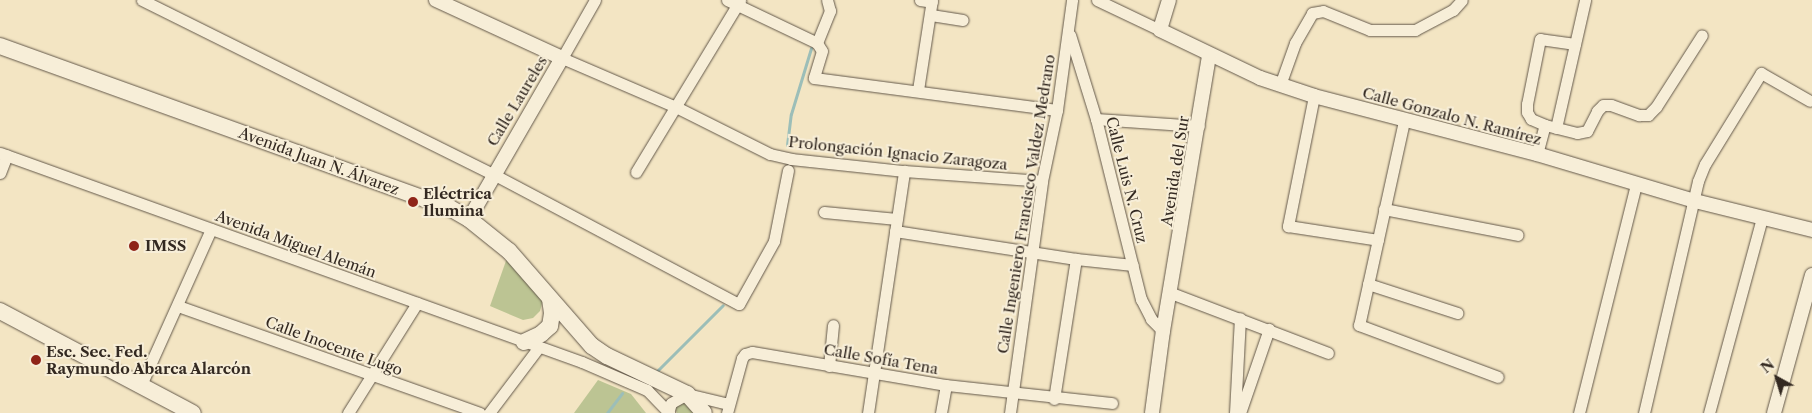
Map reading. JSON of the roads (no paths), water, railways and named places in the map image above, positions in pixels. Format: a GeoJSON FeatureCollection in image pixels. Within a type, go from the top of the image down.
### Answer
{"type":"FeatureCollection","features":[{"type":"Feature","properties":{"kind":"main road","name":"Avenida Juan N. Álvarez"},"geometry":{"type":"LineString","coordinates":[[0,46],[450,208],[469,219],[509,251],[592,346],[607,356],[687,394]]}},
{"type":"Feature","properties":{"kind":"main road"},"geometry":{"type":"LineString","coordinates":[[532,344],[550,326],[552,313],[550,299]]}},
{"type":"Feature","properties":{"kind":"main road"},"geometry":{"type":"LineString","coordinates":[[0,311],[194,413]]}},
{"type":"Feature","properties":{"kind":"main road"},"geometry":{"type":"LineString","coordinates":[[687,394],[704,413]]}},
{"type":"Feature","properties":{"kind":"street"},"geometry":{"type":"LineString","coordinates":[[142,0],[493,174],[739,304],[774,241],[788,170]]}},
{"type":"Feature","properties":{"kind":"street","name":"Calle Laureles"},"geometry":{"type":"LineString","coordinates":[[469,219],[493,174],[595,0]]}},
{"type":"Feature","properties":{"kind":"street"},"geometry":{"type":"LineString","coordinates":[[817,43],[830,11],[827,0]]}},
{"type":"Feature","properties":{"kind":"street"},"geometry":{"type":"LineString","coordinates":[[918,90],[932,1],[920,0]]}},
{"type":"Feature","properties":{"kind":"street","name":"Calle Ingeniero Francisco Valdez Medrano"},"geometry":{"type":"LineString","coordinates":[[1010,413],[1042,181],[1057,110],[1072,0]]}},
{"type":"Feature","properties":{"kind":"street","name":"Calle Gonzalo N. Ramírez"},"geometry":{"type":"LineString","coordinates":[[1096,0],[1260,78],[1314,96],[1404,121],[1537,154],[1694,201],[1812,230]]}},
{"type":"Feature","properties":{"kind":"street"},"geometry":{"type":"LineString","coordinates":[[1160,30],[1170,0]]}},
{"type":"Feature","properties":{"kind":"street"},"geometry":{"type":"LineString","coordinates":[[1280,85],[1287,61],[1312,13],[1323,11],[1370,30],[1416,30],[1453,10],[1462,0]]}},
{"type":"Feature","properties":{"kind":"street"},"geometry":{"type":"LineString","coordinates":[[1537,154],[1550,127],[1576,44],[1585,0]]}},
{"type":"Feature","properties":{"kind":"street"},"geometry":{"type":"LineString","coordinates":[[636,172],[676,106],[735,1],[817,43],[822,51],[814,78],[918,90],[1057,110]]}},
{"type":"Feature","properties":{"kind":"street"},"geometry":{"type":"LineString","coordinates":[[446,2],[562,58]]}},
{"type":"Feature","properties":{"kind":"street"},"geometry":{"type":"LineString","coordinates":[[930,15],[963,20]]}},
{"type":"Feature","properties":{"kind":"street","name":"Calle Luis N. Cruz"},"geometry":{"type":"LineString","coordinates":[[1069,31],[1096,119],[1145,310],[1164,331]]}},
{"type":"Feature","properties":{"kind":"street"},"geometry":{"type":"LineString","coordinates":[[1576,44],[1540,39],[1527,112],[1531,119],[1550,127],[1576,133],[1587,131],[1597,111],[1603,105],[1611,105],[1639,115],[1648,115],[1656,107],[1702,35]]}},
{"type":"Feature","properties":{"kind":"street","name":"Avenida del Sur"},"geometry":{"type":"LineString","coordinates":[[1152,413],[1209,55]]}},
{"type":"Feature","properties":{"kind":"street","name":"Prolongación Ignacio Zaragoza"},"geometry":{"type":"LineString","coordinates":[[562,58],[676,106],[770,154],[791,159],[904,171],[1042,181]]}},
{"type":"Feature","properties":{"kind":"street"},"geometry":{"type":"LineString","coordinates":[[1644,413],[1698,181],[1705,164],[1761,73],[1810,101]]}},
{"type":"Feature","properties":{"kind":"street"},"geometry":{"type":"LineString","coordinates":[[1314,96],[1288,226],[1378,240]]}},
{"type":"Feature","properties":{"kind":"street"},"geometry":{"type":"LineString","coordinates":[[1096,119],[1199,126]]}},
{"type":"Feature","properties":{"kind":"street"},"geometry":{"type":"LineString","coordinates":[[1404,121],[1359,325],[1498,377]]}},
{"type":"Feature","properties":{"kind":"street"},"geometry":{"type":"LineString","coordinates":[[0,173],[4,154]]}},
{"type":"Feature","properties":{"kind":"street","name":"Avenida Miguel Alemán"},"geometry":{"type":"LineString","coordinates":[[4,154],[582,362],[647,390],[669,413]]}},
{"type":"Feature","properties":{"kind":"street"},"geometry":{"type":"LineString","coordinates":[[868,413],[904,171]]}},
{"type":"Feature","properties":{"kind":"street"},"geometry":{"type":"LineString","coordinates":[[1579,413],[1636,184]]}},
{"type":"Feature","properties":{"kind":"street"},"geometry":{"type":"LineString","coordinates":[[1384,209],[1518,235]]}},
{"type":"Feature","properties":{"kind":"street"},"geometry":{"type":"LineString","coordinates":[[824,212],[897,219]]}},
{"type":"Feature","properties":{"kind":"street"},"geometry":{"type":"LineString","coordinates":[[1710,413],[1762,218]]}},
{"type":"Feature","properties":{"kind":"street"},"geometry":{"type":"LineString","coordinates":[[140,385],[178,306],[211,229]]}},
{"type":"Feature","properties":{"kind":"street"},"geometry":{"type":"LineString","coordinates":[[895,231],[1032,250],[1076,259],[1133,265]]}},
{"type":"Feature","properties":{"kind":"street"},"geometry":{"type":"LineString","coordinates":[[1054,398],[1076,259]]}},
{"type":"Feature","properties":{"kind":"street"},"geometry":{"type":"LineString","coordinates":[[1774,413],[1812,274]]}},
{"type":"Feature","properties":{"kind":"street"},"geometry":{"type":"LineString","coordinates":[[1368,284],[1457,313]]}},
{"type":"Feature","properties":{"kind":"street"},"geometry":{"type":"LineString","coordinates":[[1171,293],[1328,353]]}},
{"type":"Feature","properties":{"kind":"street"},"geometry":{"type":"LineString","coordinates":[[348,413],[417,303]]}},
{"type":"Feature","properties":{"kind":"street","name":"Calle Inocente Lugo"},"geometry":{"type":"LineString","coordinates":[[178,306],[480,413]]}},
{"type":"Feature","properties":{"kind":"street"},"geometry":{"type":"LineString","coordinates":[[1236,413],[1240,318]]}},
{"type":"Feature","properties":{"kind":"street"},"geometry":{"type":"LineString","coordinates":[[829,366],[833,325]]}},
{"type":"Feature","properties":{"kind":"street"},"geometry":{"type":"LineString","coordinates":[[1240,413],[1268,329]]}},
{"type":"Feature","properties":{"kind":"street"},"geometry":{"type":"LineString","coordinates":[[489,413],[532,344]]}},
{"type":"Feature","properties":{"kind":"street","name":"Calle Sofía Tena"},"geometry":{"type":"LineString","coordinates":[[728,408],[742,358],[745,354],[752,352],[946,385],[1112,403]]}},
{"type":"Feature","properties":{"kind":"street"},"geometry":{"type":"LineString","coordinates":[[941,413],[946,385]]}},
{"type":"Feature","properties":{"kind":"street"},"geometry":{"type":"LineString","coordinates":[[669,413],[672,403],[687,394],[728,408]]}},
{"type":"Feature","properties":{"kind":"waterway"},"geometry":{"type":"LineString","coordinates":[[787,145],[791,114],[811,48]]}},
{"type":"Feature","properties":{"kind":"waterway"},"geometry":{"type":"LineString","coordinates":[[657,371],[723,305]]}},
{"type":"Feature","properties":{"kind":"waterway"},"geometry":{"type":"LineString","coordinates":[[607,413],[622,393]]}},
{"type":"Feature","properties":{"kind":"place","name":"Eléctrica Ilumina"},"geometry":{"type":"Point","coordinates":[413,202]}},
{"type":"Feature","properties":{"kind":"place","name":"IMSS"},"geometry":{"type":"Point","coordinates":[134,246]}},
{"type":"Feature","properties":{"kind":"place","name":"Esc. Sec. Fed. Raymundo Abarca Alarcón"},"geometry":{"type":"Point","coordinates":[36,360]}}]}
